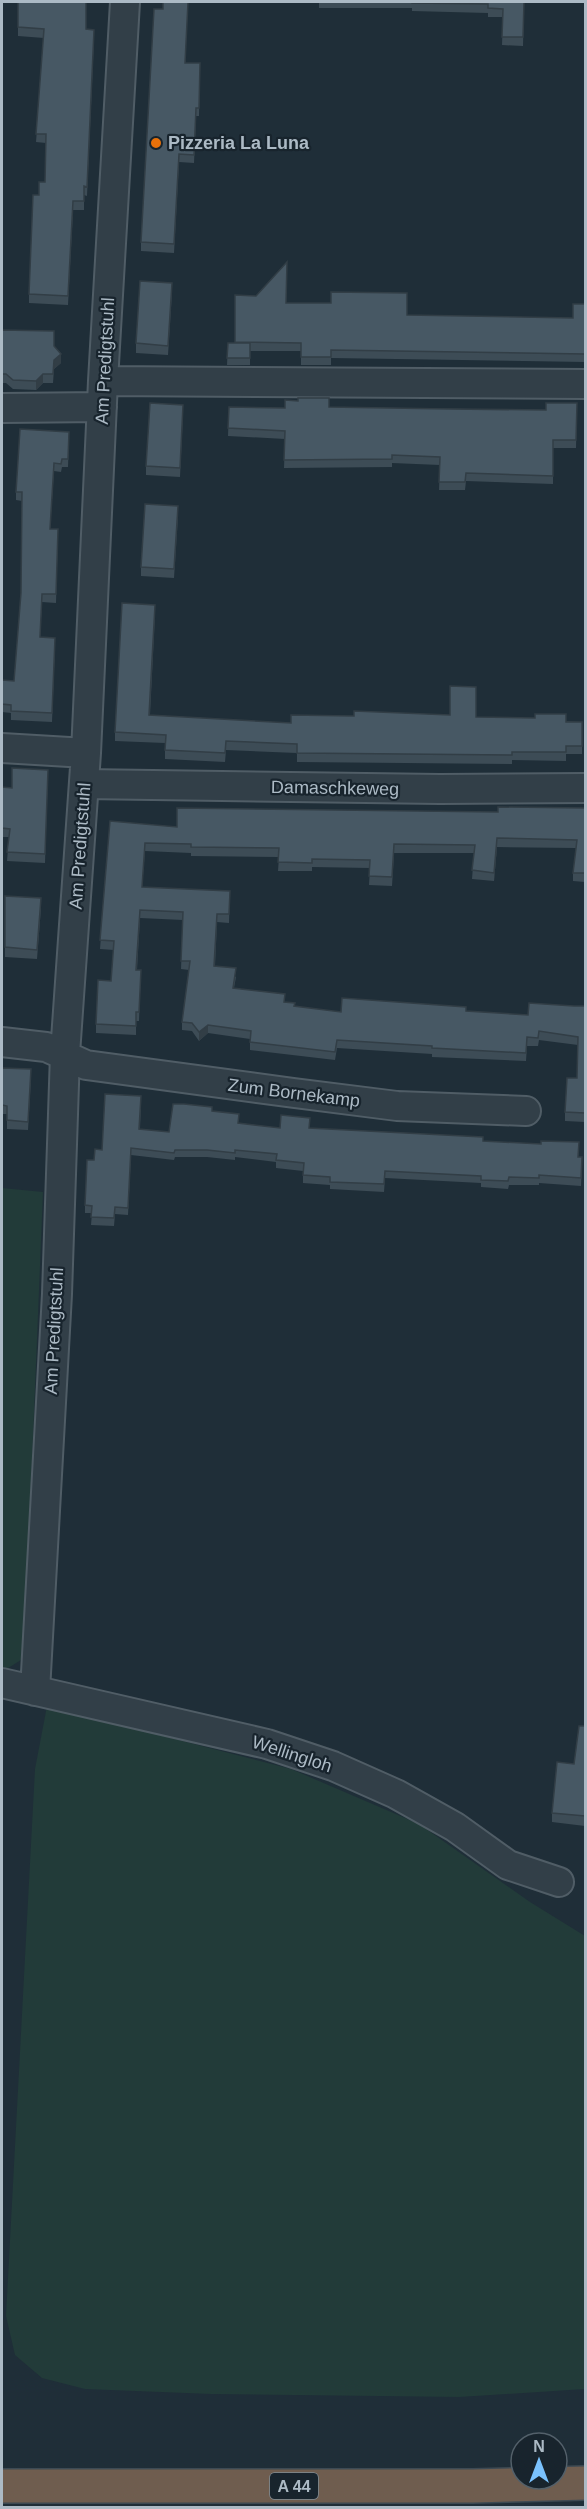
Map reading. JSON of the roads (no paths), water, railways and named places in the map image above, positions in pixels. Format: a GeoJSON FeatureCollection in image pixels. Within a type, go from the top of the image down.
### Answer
{"type":"FeatureCollection","features":[{"type":"Feature","properties":{"kind":"highway","name":"A 44"},"geometry":{"type":"LineString","coordinates":[[2,2486],[473,2486],[585,2483]]}},
{"type":"Feature","properties":{"kind":"street","name":"Am Predigtstuhl"},"geometry":{"type":"LineString","coordinates":[[35,1691],[57,1294],[65,1054],[86,753],[125,2]]}},
{"type":"Feature","properties":{"kind":"street"},"geometry":{"type":"LineString","coordinates":[[2,408],[103,394],[585,384]]}},
{"type":"Feature","properties":{"kind":"street"},"geometry":{"type":"LineString","coordinates":[[2,748],[86,753]]}},
{"type":"Feature","properties":{"kind":"street","name":"Damaschkeweg"},"geometry":{"type":"LineString","coordinates":[[84,784],[441,789],[585,788]]}},
{"type":"Feature","properties":{"kind":"street","name":"Zum Bornekamp"},"geometry":{"type":"LineString","coordinates":[[2,1042],[46,1047],[86,1065],[386,1105],[526,1111]]}},
{"type":"Feature","properties":{"kind":"street","name":"Wellingloh"},"geometry":{"type":"LineString","coordinates":[[2,1683],[267,1744],[333,1766],[396,1794],[455,1827],[508,1865],[559,1882]]}},
{"type":"Feature","properties":{"kind":"place","name":"Pizzeria La Luna"},"geometry":{"type":"Point","coordinates":[156,143]}}]}
